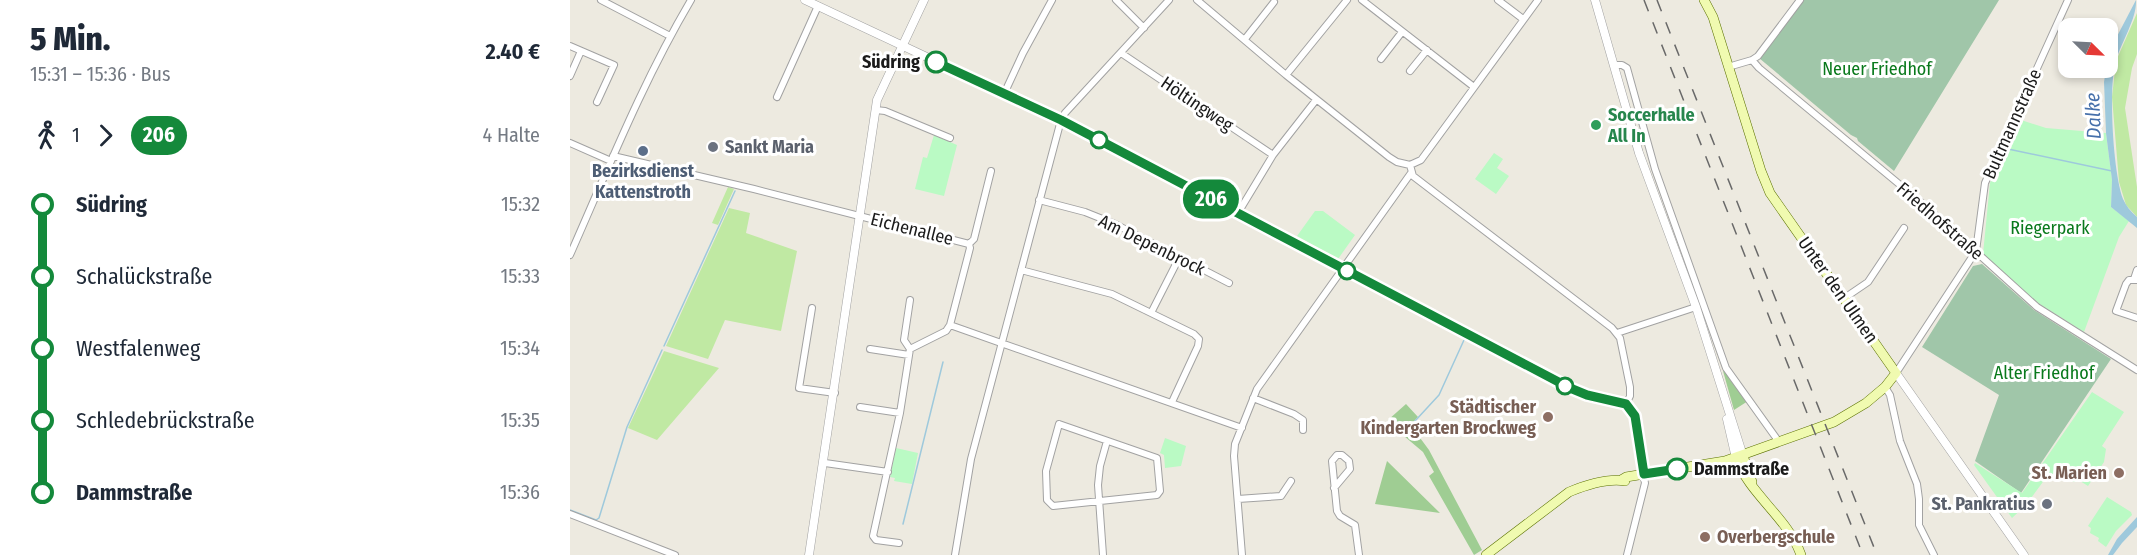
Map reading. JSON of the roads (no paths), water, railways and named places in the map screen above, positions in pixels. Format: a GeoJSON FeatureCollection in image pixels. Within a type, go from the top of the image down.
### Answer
{"type":"FeatureCollection","features":[{"type":"Feature","properties":{"kind":"main road","name":"Unter den Ulmen"},"geometry":{"type":"LineString","coordinates":[[1704,0],[1713,17],[1770,193],[1896,373]]}},
{"type":"Feature","properties":{"kind":"main road"},"geometry":{"type":"LineString","coordinates":[[1486,555],[1569,492],[1581,487],[1621,480],[1627,482],[1662,472],[1740,457],[1846,416],[1885,387],[1896,373]]}},
{"type":"Feature","properties":{"kind":"main road"},"geometry":{"type":"LineString","coordinates":[[1740,457],[1754,488],[1796,540],[1801,555]]}},
{"type":"Feature","properties":{"kind":"street"},"geometry":{"type":"LineString","coordinates":[[601,0],[670,36]]}},
{"type":"Feature","properties":{"kind":"street"},"geometry":{"type":"LineString","coordinates":[[570,255],[612,158],[670,36],[691,0]]}},
{"type":"Feature","properties":{"kind":"street"},"geometry":{"type":"LineString","coordinates":[[809,555],[825,463],[879,94],[924,0]]}},
{"type":"Feature","properties":{"kind":"street"},"geometry":{"type":"LineString","coordinates":[[1004,94],[1023,52],[1052,0]]}},
{"type":"Feature","properties":{"kind":"street"},"geometry":{"type":"LineString","coordinates":[[1116,0],[1144,28]]}},
{"type":"Feature","properties":{"kind":"street"},"geometry":{"type":"LineString","coordinates":[[955,555],[971,459],[1061,120],[1169,0]]}},
{"type":"Feature","properties":{"kind":"street"},"geometry":{"type":"LineString","coordinates":[[1197,0],[1316,100],[1389,157],[1397,162],[1410,165],[1421,160],[1536,0]]}},
{"type":"Feature","properties":{"kind":"street"},"geometry":{"type":"LineString","coordinates":[[1286,75],[1347,0]]}},
{"type":"Feature","properties":{"kind":"street"},"geometry":{"type":"LineString","coordinates":[[1362,0],[1474,87]]}},
{"type":"Feature","properties":{"kind":"street"},"geometry":{"type":"LineString","coordinates":[[1498,0],[1525,17]]}},
{"type":"Feature","properties":{"kind":"street"},"geometry":{"type":"LineString","coordinates":[[1595,0],[1640,153],[1696,308],[1740,457]]}},
{"type":"Feature","properties":{"kind":"street"},"geometry":{"type":"LineString","coordinates":[[1728,67],[1758,56],[1800,0]]}},
{"type":"Feature","properties":{"kind":"street","name":"Bultmannstraße"},"geometry":{"type":"LineString","coordinates":[[1896,373],[1976,251],[1985,183],[2068,0]]}},
{"type":"Feature","properties":{"kind":"street"},"geometry":{"type":"LineString","coordinates":[[777,97],[812,2],[1061,120],[1570,388],[1587,395],[1626,404],[1635,416],[1645,483],[1627,555]]}},
{"type":"Feature","properties":{"kind":"street"},"geometry":{"type":"LineString","coordinates":[[1245,39],[1274,2]]}},
{"type":"Feature","properties":{"kind":"street"},"geometry":{"type":"LineString","coordinates":[[1381,59],[1402,32]]}},
{"type":"Feature","properties":{"kind":"street"},"geometry":{"type":"LineString","coordinates":[[570,46],[614,65],[597,102]]}},
{"type":"Feature","properties":{"kind":"street"},"geometry":{"type":"LineString","coordinates":[[1410,71],[1426,50]]}},
{"type":"Feature","properties":{"kind":"street"},"geometry":{"type":"LineString","coordinates":[[570,76],[581,51]]}},
{"type":"Feature","properties":{"kind":"street","name":"Höltingweg"},"geometry":{"type":"LineString","coordinates":[[1121,53],[1273,155]]}},
{"type":"Feature","properties":{"kind":"street","name":"Friedhofstraße"},"geometry":{"type":"LineString","coordinates":[[1752,60],[1922,202],[2037,307],[2137,370]]}},
{"type":"Feature","properties":{"kind":"street"},"geometry":{"type":"LineString","coordinates":[[1615,65],[1627,68],[1655,169],[1726,368],[1779,442]]}},
{"type":"Feature","properties":{"kind":"street"},"geometry":{"type":"LineString","coordinates":[[1238,213],[1273,155],[1316,100]]}},
{"type":"Feature","properties":{"kind":"street"},"geometry":{"type":"LineString","coordinates":[[876,110],[885,111],[950,138]]}},
{"type":"Feature","properties":{"kind":"street","name":"Eichenallee"},"geometry":{"type":"LineString","coordinates":[[570,143],[612,158],[969,244],[970,248],[950,325]]}},
{"type":"Feature","properties":{"kind":"street"},"geometry":{"type":"LineString","coordinates":[[1242,555],[1234,456],[1235,444],[1253,398],[1290,341],[1411,173],[1410,165]]}},
{"type":"Feature","properties":{"kind":"street"},"geometry":{"type":"LineString","coordinates":[[969,244],[974,239],[991,171]]}},
{"type":"Feature","properties":{"kind":"street"},"geometry":{"type":"LineString","coordinates":[[1411,173],[1617,333],[1630,388],[1630,396],[1626,404]]}},
{"type":"Feature","properties":{"kind":"street","name":"Am Depenbrock"},"geometry":{"type":"LineString","coordinates":[[1039,200],[1085,212],[1115,224],[1229,283]]}},
{"type":"Feature","properties":{"kind":"street"},"geometry":{"type":"LineString","coordinates":[[1843,299],[1868,282],[1904,228]]}},
{"type":"Feature","properties":{"kind":"street"},"geometry":{"type":"LineString","coordinates":[[1151,313],[1179,258]]}},
{"type":"Feature","properties":{"kind":"street"},"geometry":{"type":"LineString","coordinates":[[1021,270],[1112,294],[1194,334],[1199,339],[1198,346],[1172,402]]}},
{"type":"Feature","properties":{"kind":"street"},"geometry":{"type":"LineString","coordinates":[[2137,270],[2135,280],[2126,284],[2116,311],[2137,318]]}},
{"type":"Feature","properties":{"kind":"street"},"geometry":{"type":"LineString","coordinates":[[909,352],[904,340],[910,300]]}},
{"type":"Feature","properties":{"kind":"street"},"geometry":{"type":"LineString","coordinates":[[812,308],[799,388],[835,393]]}},
{"type":"Feature","properties":{"kind":"street"},"geometry":{"type":"LineString","coordinates":[[1617,333],[1696,308]]}},
{"type":"Feature","properties":{"kind":"street"},"geometry":{"type":"LineString","coordinates":[[899,543],[876,540],[873,536],[900,413],[909,352],[914,345],[946,331],[950,325],[1242,428]]}},
{"type":"Feature","properties":{"kind":"street"},"geometry":{"type":"LineString","coordinates":[[870,349],[909,352]]}},
{"type":"Feature","properties":{"kind":"street"},"geometry":{"type":"LineString","coordinates":[[1716,371],[1726,368]]}},
{"type":"Feature","properties":{"kind":"street","name":"Unter den Ulmen"},"geometry":{"type":"LineString","coordinates":[[1896,373],[2024,555]]}},
{"type":"Feature","properties":{"kind":"street"},"geometry":{"type":"LineString","coordinates":[[1885,387],[1890,395],[1900,441],[1917,484],[1919,525],[1934,555]]}},
{"type":"Feature","properties":{"kind":"street"},"geometry":{"type":"LineString","coordinates":[[1253,398],[1294,414],[1303,420],[1303,430]]}},
{"type":"Feature","properties":{"kind":"street"},"geometry":{"type":"LineString","coordinates":[[860,407],[900,413]]}},
{"type":"Feature","properties":{"kind":"street"},"geometry":{"type":"LineString","coordinates":[[1059,424],[1156,458],[1160,491],[1157,495],[1099,501],[1053,506],[1047,500],[1046,471],[1059,424]]}},
{"type":"Feature","properties":{"kind":"street"},"geometry":{"type":"LineString","coordinates":[[1103,555],[1098,485],[1100,466],[1107,441]]}},
{"type":"Feature","properties":{"kind":"street"},"geometry":{"type":"LineString","coordinates":[[1334,488],[1350,469],[1349,461],[1342,455],[1336,454],[1332,460],[1334,488],[1337,511],[1340,516],[1355,525],[1359,555]]}},
{"type":"Feature","properties":{"kind":"street"},"geometry":{"type":"LineString","coordinates":[[825,463],[888,472]]}},
{"type":"Feature","properties":{"kind":"street"},"geometry":{"type":"LineString","coordinates":[[1238,499],[1281,496],[1291,481]]}},
{"type":"Feature","properties":{"kind":"street"},"geometry":{"type":"LineString","coordinates":[[570,514],[675,555]]}},
{"type":"Feature","properties":{"kind":"water"},"geometry":{"type":"Polygon","coordinates":[[[2136,0],[2132,22],[2118,55],[2118,34],[2136,0]]]}},
{"type":"Feature","properties":{"kind":"water"},"geometry":{"type":"Polygon","coordinates":[[[2105,78],[2113,78],[2112,109],[2117,170],[2123,199],[2137,217],[2137,228],[2111,207],[2112,180],[2106,133],[2105,78]]]}},
{"type":"Feature","properties":{"kind":"water"},"geometry":{"type":"Polygon","coordinates":[[[2137,517],[2137,527],[2113,555],[2108,555],[2117,539],[2137,517]]]}},
{"type":"Feature","properties":{"kind":"waterway"},"geometry":{"type":"LineString","coordinates":[[2008,149],[2112,171]]}},
{"type":"Feature","properties":{"kind":"waterway"},"geometry":{"type":"LineString","coordinates":[[664,346],[735,191]]}},
{"type":"Feature","properties":{"kind":"waterway"},"geometry":{"type":"LineString","coordinates":[[1403,434],[1439,395],[1464,340]]}},
{"type":"Feature","properties":{"kind":"waterway"},"geometry":{"type":"LineString","coordinates":[[570,510],[596,520],[599,518],[627,427],[662,350]]}},
{"type":"Feature","properties":{"kind":"waterway"},"geometry":{"type":"LineString","coordinates":[[903,524],[943,362]]}},
{"type":"Feature","properties":{"kind":"railway"},"geometry":{"type":"LineString","coordinates":[[1644,0],[1863,555]]}},
{"type":"Feature","properties":{"kind":"railway"},"geometry":{"type":"LineString","coordinates":[[1657,0],[1877,555]]}},
{"type":"Feature","properties":{"kind":"place","name":"Südring"},"geometry":{"type":"Point","coordinates":[936,62]}},
{"type":"Feature","properties":{"kind":"place","name":"Soccerhalle All In"},"geometry":{"type":"Point","coordinates":[1596,125]}},
{"type":"Feature","properties":{"kind":"place","name":"Sankt Maria"},"geometry":{"type":"Point","coordinates":[713,147]}},
{"type":"Feature","properties":{"kind":"place","name":"Bezirksdienst Kattenstroth"},"geometry":{"type":"Point","coordinates":[643,151]}},
{"type":"Feature","properties":{"kind":"place","name":"Städtischer Kindergarten Brockweg"},"geometry":{"type":"Point","coordinates":[1548,417]}},
{"type":"Feature","properties":{"kind":"place","name":"Dammstraße"},"geometry":{"type":"Point","coordinates":[1677,469]}},
{"type":"Feature","properties":{"kind":"place","name":"St. Marien"},"geometry":{"type":"Point","coordinates":[2119,473]}},
{"type":"Feature","properties":{"kind":"place","name":"St. Pankratius"},"geometry":{"type":"Point","coordinates":[2047,504]}},
{"type":"Feature","properties":{"kind":"place","name":"Overbergschule"},"geometry":{"type":"Point","coordinates":[1705,537]}},
{"type":"Feature","properties":{"kind":"park label","name":"Neuer Friedhof"},"geometry":{"type":"Point","coordinates":[1877,69]}},
{"type":"Feature","properties":{"kind":"park label","name":"Riegerpark"},"geometry":{"type":"Point","coordinates":[2050,228]}},
{"type":"Feature","properties":{"kind":"park label","name":"Alter Friedhof"},"geometry":{"type":"Point","coordinates":[2044,373]}},
{"type":"Feature","properties":{"kind":"water label","name":"Dalke"},"geometry":{"type":"Point","coordinates":[2093,116]}}]}
